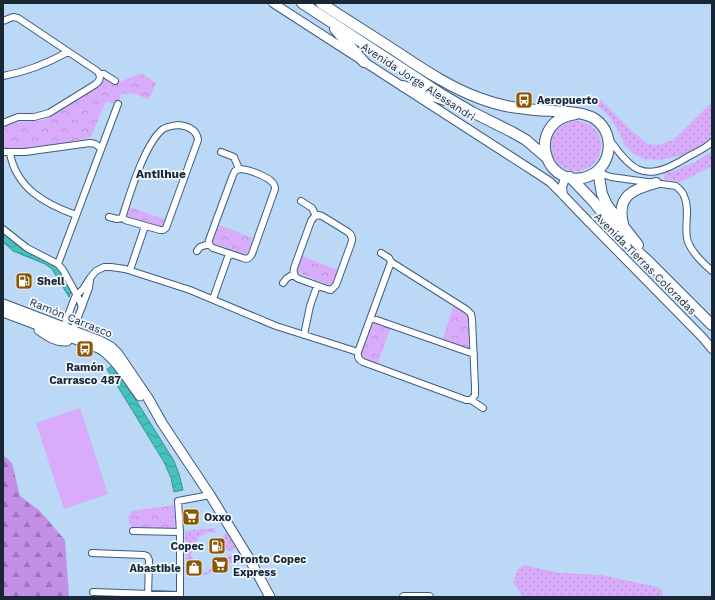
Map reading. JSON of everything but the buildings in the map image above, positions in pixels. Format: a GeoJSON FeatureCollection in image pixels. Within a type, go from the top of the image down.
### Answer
{"type":"FeatureCollection","features":[{"type":"Feature","properties":{"kind":"highway","name":"Avenida Jorge Alessandri"},"geometry":{"type":"LineString","coordinates":[[302,3],[460,105],[526,140],[547,158],[554,169],[568,177],[593,200],[622,237],[712,325]]}},
{"type":"Feature","properties":{"kind":"highway","name":"Avenida Jorge Alessandri"},"geometry":{"type":"LineString","coordinates":[[321,3],[434,76],[458,89],[492,102],[514,108],[586,115],[596,120],[603,127],[608,137]]}},
{"type":"Feature","properties":{"kind":"highway"},"geometry":{"type":"LineString","coordinates":[[327,20],[364,62]]}},
{"type":"Feature","properties":{"kind":"highway"},"geometry":{"type":"LineString","coordinates":[[403,86],[460,105]]}},
{"type":"Feature","properties":{"kind":"highway"},"geometry":{"type":"LineString","coordinates":[[547,158],[545,153],[545,141],[546,136],[552,126],[555,122],[565,116],[576,114]]}},
{"type":"Feature","properties":{"kind":"highway"},"geometry":{"type":"LineString","coordinates":[[568,177],[583,178],[598,170],[608,153],[608,137]]}},
{"type":"Feature","properties":{"kind":"highway","name":"Avenida Jorge Alessandri"},"geometry":{"type":"LineString","coordinates":[[598,170],[604,199],[607,205],[649,262]]}},
{"type":"Feature","properties":{"kind":"highway"},"geometry":{"type":"LineString","coordinates":[[623,226],[620,214],[624,200],[634,190],[656,183]]}},
{"type":"Feature","properties":{"kind":"main road","name":"Ramón Carrasco"},"geometry":{"type":"LineString","coordinates":[[3,304],[62,331]]}},
{"type":"Feature","properties":{"kind":"main road","name":"Ramón Carrasco"},"geometry":{"type":"LineString","coordinates":[[3,312],[28,322],[106,344],[118,354],[152,403],[162,423],[210,495],[270,596]]}},
{"type":"Feature","properties":{"kind":"main road"},"geometry":{"type":"LineString","coordinates":[[28,322],[54,339],[64,341],[68,339],[71,334]]}},
{"type":"Feature","properties":{"kind":"street","name":"Avenida Jorge Alessandri"},"geometry":{"type":"LineString","coordinates":[[273,3],[550,182]]}},
{"type":"Feature","properties":{"kind":"street"},"geometry":{"type":"LineString","coordinates":[[3,21],[18,18],[100,74],[104,74],[115,81]]}},
{"type":"Feature","properties":{"kind":"street"},"geometry":{"type":"LineString","coordinates":[[3,76],[34,68],[68,52]]}},
{"type":"Feature","properties":{"kind":"street"},"geometry":{"type":"LineString","coordinates":[[3,123],[18,117],[34,117],[48,113],[98,82],[100,74]]}},
{"type":"Feature","properties":{"kind":"street"},"geometry":{"type":"LineString","coordinates":[[58,264],[118,104]]}},
{"type":"Feature","properties":{"kind":"street"},"geometry":{"type":"LineString","coordinates":[[109,217],[117,219],[123,218],[145,226],[162,230],[165,229],[197,143],[197,136],[190,128],[170,126],[163,129],[156,137],[143,160],[123,214],[123,218]]}},
{"type":"Feature","properties":{"kind":"street"},"geometry":{"type":"LineString","coordinates":[[608,137],[630,165],[650,172],[671,167],[712,142]]}},
{"type":"Feature","properties":{"kind":"street"},"geometry":{"type":"LineString","coordinates":[[6,152],[25,152],[90,143],[101,148]]}},
{"type":"Feature","properties":{"kind":"street"},"geometry":{"type":"LineString","coordinates":[[6,152],[16,172],[29,188],[48,203],[76,215]]}},
{"type":"Feature","properties":{"kind":"street"},"geometry":{"type":"LineString","coordinates":[[222,152],[234,158],[239,169]]}},
{"type":"Feature","properties":{"kind":"street"},"geometry":{"type":"LineString","coordinates":[[239,169],[244,170],[264,177],[272,183],[275,189],[251,256],[245,259],[213,248],[210,244],[209,240],[235,171],[239,169]]}},
{"type":"Feature","properties":{"kind":"street"},"geometry":{"type":"LineString","coordinates":[[598,170],[611,177],[676,186],[684,195],[686,202],[686,230],[688,243],[697,256],[712,271]]}},
{"type":"Feature","properties":{"kind":"street"},"geometry":{"type":"LineString","coordinates":[[563,194],[562,187],[568,177]]}},
{"type":"Feature","properties":{"kind":"street","name":"Avenida Tierras Coloradas"},"geometry":{"type":"LineString","coordinates":[[550,182],[712,349]]}},
{"type":"Feature","properties":{"kind":"street"},"geometry":{"type":"LineString","coordinates":[[301,202],[312,208],[316,216]]}},
{"type":"Feature","properties":{"kind":"street"},"geometry":{"type":"LineString","coordinates":[[322,216],[351,235],[352,244],[335,287],[329,290],[299,279],[294,274],[294,268],[311,221],[314,217],[322,216]]}},
{"type":"Feature","properties":{"kind":"street"},"geometry":{"type":"LineString","coordinates":[[130,270],[145,226]]}},
{"type":"Feature","properties":{"kind":"street"},"geometry":{"type":"LineString","coordinates":[[3,229],[28,248],[58,264],[77,295],[82,307]]}},
{"type":"Feature","properties":{"kind":"street"},"geometry":{"type":"LineString","coordinates":[[197,251],[200,247],[210,244]]}},
{"type":"Feature","properties":{"kind":"street"},"geometry":{"type":"LineString","coordinates":[[381,253],[389,258],[391,262],[469,312],[472,316],[476,392],[472,400]]}},
{"type":"Feature","properties":{"kind":"street"},"geometry":{"type":"LineString","coordinates":[[213,299],[229,254]]}},
{"type":"Feature","properties":{"kind":"street"},"geometry":{"type":"LineString","coordinates":[[391,262],[358,352],[358,358],[363,362],[466,400],[472,400],[483,408]]}},
{"type":"Feature","properties":{"kind":"street"},"geometry":{"type":"LineString","coordinates":[[71,334],[82,307],[90,278],[96,271],[107,267],[130,270],[190,290],[263,321],[304,336],[358,352]]}},
{"type":"Feature","properties":{"kind":"street"},"geometry":{"type":"LineString","coordinates":[[283,283],[287,278],[294,274]]}},
{"type":"Feature","properties":{"kind":"street"},"geometry":{"type":"LineString","coordinates":[[304,336],[310,306],[317,286]]}},
{"type":"Feature","properties":{"kind":"street"},"geometry":{"type":"LineString","coordinates":[[62,331],[73,300],[83,289],[87,287]]}},
{"type":"Feature","properties":{"kind":"street"},"geometry":{"type":"LineString","coordinates":[[77,295],[83,295],[85,298]]}},
{"type":"Feature","properties":{"kind":"street"},"geometry":{"type":"LineString","coordinates":[[371,318],[474,354]]}},
{"type":"Feature","properties":{"kind":"street"},"geometry":{"type":"LineString","coordinates":[[93,592],[180,596],[180,532],[178,501],[210,495]]}},
{"type":"Feature","properties":{"kind":"street"},"geometry":{"type":"LineString","coordinates":[[133,531],[180,532]]}},
{"type":"Feature","properties":{"kind":"street"},"geometry":{"type":"LineString","coordinates":[[92,553],[147,556],[149,560],[148,595]]}},
{"type":"Feature","properties":{"kind":"street"},"geometry":{"type":"LineString","coordinates":[[404,597],[429,597]]}},
{"type":"Feature","properties":{"kind":"green space"},"geometry":{"type":"Polygon","coordinates":[[[141,73],[156,83],[149,99],[131,93],[121,94],[120,99],[112,103],[105,103],[91,137],[68,143],[32,148],[3,148],[3,126],[13,123],[43,120],[50,117],[99,86],[104,77],[117,83],[141,73]]]}},
{"type":"Feature","properties":{"kind":"green space"},"geometry":{"type":"Polygon","coordinates":[[[534,97],[600,99],[632,131],[648,144],[658,145],[673,140],[712,102],[712,137],[697,148],[679,156],[659,160],[644,159],[634,154],[625,145],[609,116],[598,106],[585,102],[546,103],[534,97]]]}},
{"type":"Feature","properties":{"kind":"green space"},"geometry":{"type":"Polygon","coordinates":[[[581,121],[586,122],[594,128],[600,136],[600,156],[594,164],[586,170],[571,171],[566,170],[558,164],[552,156],[551,141],[552,136],[558,128],[566,122],[581,121]]]}},
{"type":"Feature","properties":{"kind":"green space"},"geometry":{"type":"Polygon","coordinates":[[[712,151],[712,166],[681,182],[664,178],[664,175],[667,172],[674,171],[697,161],[712,151]]]}},
{"type":"Feature","properties":{"kind":"green space"},"geometry":{"type":"Polygon","coordinates":[[[130,207],[166,220],[163,229],[127,216],[130,207]]]}},
{"type":"Feature","properties":{"kind":"green space"},"geometry":{"type":"Polygon","coordinates":[[[219,225],[253,238],[247,256],[212,243],[219,225]]]}},
{"type":"Feature","properties":{"kind":"green space"},"geometry":{"type":"Polygon","coordinates":[[[302,256],[338,270],[334,283],[329,285],[299,273],[297,270],[302,256]]]}},
{"type":"Feature","properties":{"kind":"green space"},"geometry":{"type":"Polygon","coordinates":[[[454,304],[469,314],[470,350],[443,339],[454,304]]]}},
{"type":"Feature","properties":{"kind":"green space"},"geometry":{"type":"Polygon","coordinates":[[[377,322],[391,327],[377,365],[360,358],[373,323],[377,322]]]}},
{"type":"Feature","properties":{"kind":"green space"},"geometry":{"type":"Polygon","coordinates":[[[80,408],[108,494],[64,509],[36,423],[80,408]]]}},
{"type":"Feature","properties":{"kind":"green space"},"geometry":{"type":"Polygon","coordinates":[[[3,455],[12,463],[20,496],[40,511],[65,540],[69,597],[3,597],[3,455]]]}},
{"type":"Feature","properties":{"kind":"green space"},"geometry":{"type":"Polygon","coordinates":[[[174,505],[175,529],[133,528],[129,523],[128,516],[132,511],[174,505]]]}},
{"type":"Feature","properties":{"kind":"green space"},"geometry":{"type":"Polygon","coordinates":[[[214,528],[217,533],[209,532],[199,537],[191,554],[201,574],[213,568],[212,564],[230,556],[237,554],[245,559],[235,564],[233,562],[204,575],[187,574],[185,531],[214,528]]]}},
{"type":"Feature","properties":{"kind":"green space"},"geometry":{"type":"Polygon","coordinates":[[[226,533],[236,549],[229,551],[226,550],[221,539],[226,533]]]}},
{"type":"Feature","properties":{"kind":"green space"},"geometry":{"type":"Polygon","coordinates":[[[523,565],[559,573],[602,575],[657,587],[662,590],[663,597],[523,597],[513,582],[518,569],[523,565]]]}},
{"type":"Feature","properties":{"kind":"water"},"geometry":{"type":"Polygon","coordinates":[[[3,232],[19,246],[47,260],[60,270],[72,290],[69,297],[52,269],[45,264],[13,251],[3,242],[3,232]]]}},
{"type":"Feature","properties":{"kind":"water"},"geometry":{"type":"Polygon","coordinates":[[[114,365],[174,461],[183,490],[174,492],[171,478],[164,462],[107,369],[114,365]]]}},
{"type":"Feature","properties":{"kind":"place","name":"Aeropuerto"},"geometry":{"type":"Point","coordinates":[524,100]}},
{"type":"Feature","properties":{"kind":"place","name":"Shell"},"geometry":{"type":"Point","coordinates":[24,281]}},
{"type":"Feature","properties":{"kind":"place","name":"Ramón Carrasco 487"},"geometry":{"type":"Point","coordinates":[85,349]}},
{"type":"Feature","properties":{"kind":"place","name":"Oxxo"},"geometry":{"type":"Point","coordinates":[191,517]}},
{"type":"Feature","properties":{"kind":"place","name":"Copec"},"geometry":{"type":"Point","coordinates":[217,546]}},
{"type":"Feature","properties":{"kind":"place","name":"Pronto Copec Express"},"geometry":{"type":"Point","coordinates":[220,565]}},
{"type":"Feature","properties":{"kind":"place","name":"Abastible"},"geometry":{"type":"Point","coordinates":[194,568]}},
{"type":"Feature","properties":{"kind":"district","name":"Antilhue"},"geometry":{"type":"Point","coordinates":[161,174]}}]}
